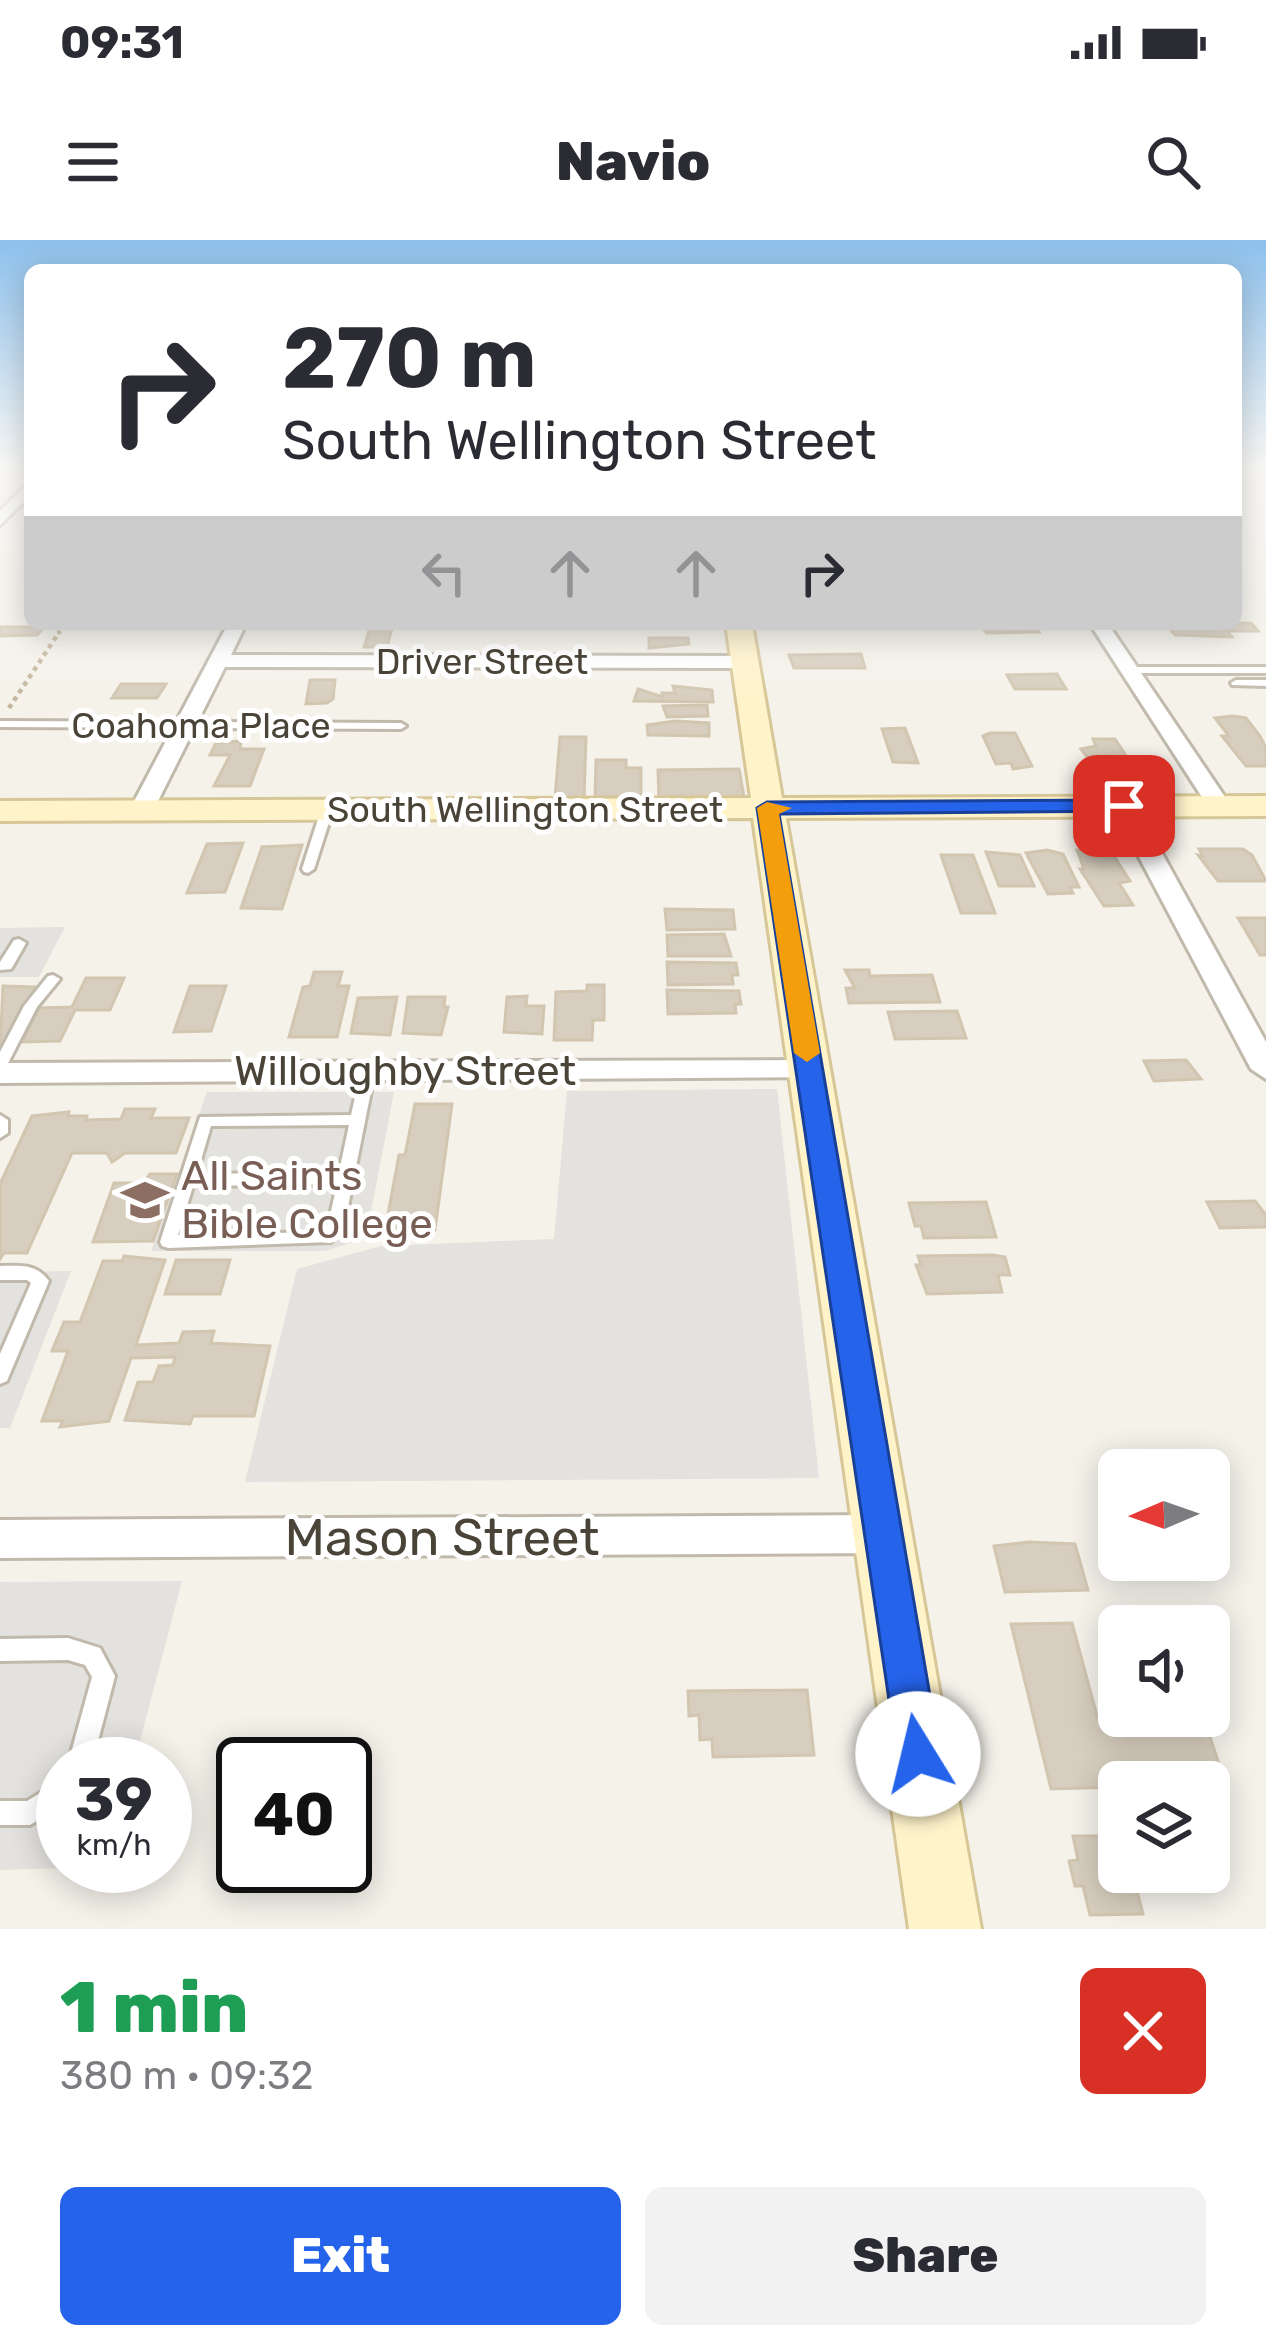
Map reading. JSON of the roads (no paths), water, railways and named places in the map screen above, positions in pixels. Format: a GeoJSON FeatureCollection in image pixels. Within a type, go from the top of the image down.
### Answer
{"type":"FeatureCollection","features":[{"type":"Feature","properties":{"kind":"street"},"geometry":{"type":"LineString","coordinates":[[142,811],[234,630]]}},
{"type":"Feature","properties":{"kind":"street"},"geometry":{"type":"LineString","coordinates":[[740,630],[945,1929]]}},
{"type":"Feature","properties":{"kind":"street"},"geometry":{"type":"LineString","coordinates":[[1103,630],[1219,806]]}},
{"type":"Feature","properties":{"kind":"street","name":"Driver Street"},"geometry":{"type":"LineString","coordinates":[[219,661],[745,662]]}},
{"type":"Feature","properties":{"kind":"street"},"geometry":{"type":"LineString","coordinates":[[1124,806],[1266,1069]]}},
{"type":"Feature","properties":{"kind":"street","name":"South Wellington Street"},"geometry":{"type":"LineString","coordinates":[[0,811],[1266,806]]}},
{"type":"Feature","properties":{"kind":"street","name":"Willoughby Street"},"geometry":{"type":"LineString","coordinates":[[0,1069],[810,1070]]}},
{"type":"Feature","properties":{"kind":"street","name":"Mason Street"},"geometry":{"type":"LineString","coordinates":[[0,1539],[885,1534]]}},
{"type":"Feature","properties":{"kind":"lane"},"geometry":{"type":"LineString","coordinates":[[1129,670],[1266,670]]}},
{"type":"Feature","properties":{"kind":"lane"},"geometry":{"type":"LineString","coordinates":[[1236,683],[1266,683]]}},
{"type":"Feature","properties":{"kind":"lane","name":"Coahoma Place"},"geometry":{"type":"LineString","coordinates":[[0,722],[401,726]]}},
{"type":"Feature","properties":{"kind":"lane"},"geometry":{"type":"LineString","coordinates":[[308,869],[328,810]]}},
{"type":"Feature","properties":{"kind":"lane"},"geometry":{"type":"LineString","coordinates":[[0,943],[19,943],[3,966]]}},
{"type":"Feature","properties":{"kind":"lane"},"geometry":{"type":"LineString","coordinates":[[0,1069],[31,1006],[53,980]]}},
{"type":"Feature","properties":{"kind":"lane"},"geometry":{"type":"LineString","coordinates":[[358,1120],[205,1121],[168,1243],[325,1238],[336,1227],[358,1120],[368,1071]]}},
{"type":"Feature","properties":{"kind":"lane"},"geometry":{"type":"LineString","coordinates":[[0,1120],[0,1133]]}},
{"type":"Feature","properties":{"kind":"lane"},"geometry":{"type":"LineString","coordinates":[[187,1180],[346,1178]]}},
{"type":"Feature","properties":{"kind":"lane"},"geometry":{"type":"LineString","coordinates":[[0,1273],[31,1274],[40,1281],[0,1376]]}},
{"type":"Feature","properties":{"kind":"lane"},"geometry":{"type":"LineString","coordinates":[[0,1650],[68,1649],[92,1655],[104,1676],[87,1737]]}},
{"type":"Feature","properties":{"kind":"lane"},"geometry":{"type":"LineString","coordinates":[[0,1813],[36,1809]]}},
{"type":"Feature","properties":{"kind":"place","name":"All Saints Bible College"},"geometry":{"type":"Point","coordinates":[145,1200]}}]}
